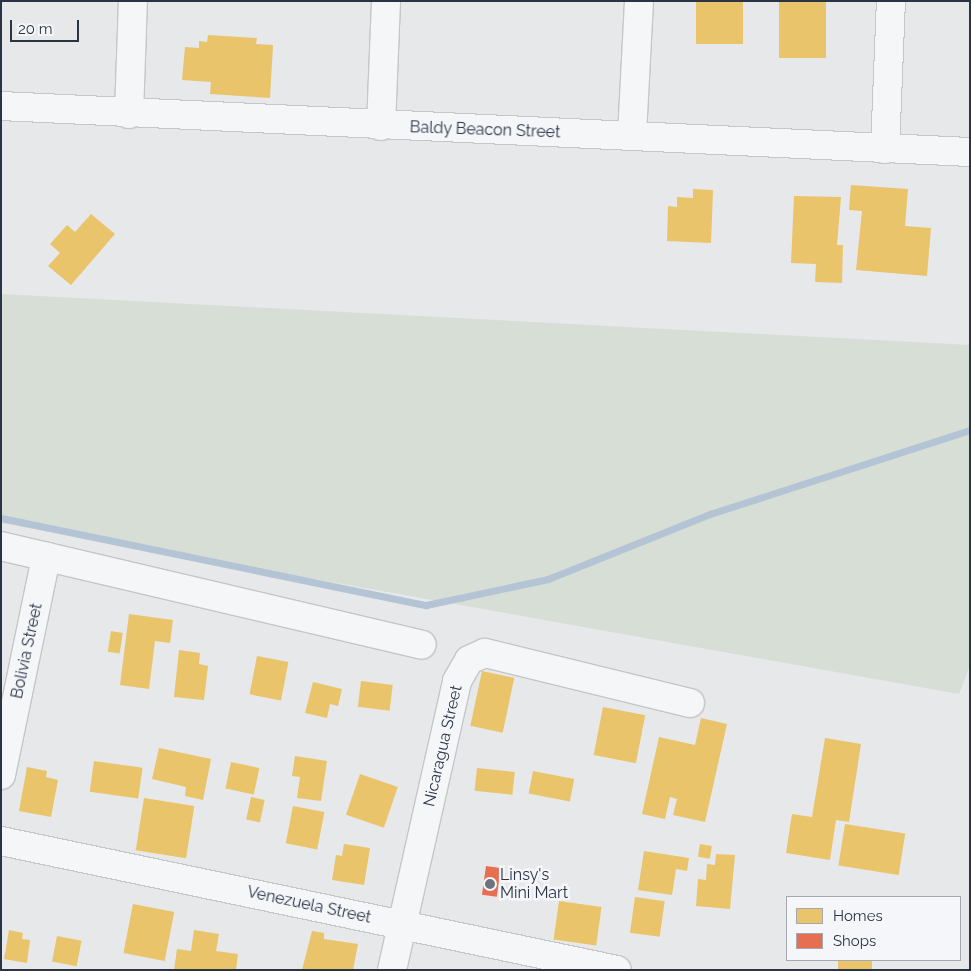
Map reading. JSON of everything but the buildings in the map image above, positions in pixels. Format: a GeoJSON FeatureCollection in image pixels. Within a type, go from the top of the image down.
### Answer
{"type":"FeatureCollection","features":[{"type":"Feature","properties":{"kind":"street"},"geometry":{"type":"LineString","coordinates":[[129,114],[134,1]]}},
{"type":"Feature","properties":{"kind":"street"},"geometry":{"type":"LineString","coordinates":[[381,126],[386,1]]}},
{"type":"Feature","properties":{"kind":"street"},"geometry":{"type":"LineString","coordinates":[[632,135],[639,1]]}},
{"type":"Feature","properties":{"kind":"street"},"geometry":{"type":"LineString","coordinates":[[885,149],[891,1]]}},
{"type":"Feature","properties":{"kind":"street","name":"Baldy Beacon Street"},"geometry":{"type":"LineString","coordinates":[[1,106],[381,126],[632,135],[970,152]]}},
{"type":"Feature","properties":{"kind":"street"},"geometry":{"type":"LineString","coordinates":[[1,546],[422,645]]}},
{"type":"Feature","properties":{"kind":"street","name":"Bolivia Street"},"geometry":{"type":"LineString","coordinates":[[1,775],[46,556]]}},
{"type":"Feature","properties":{"kind":"street","name":"Nicaragua Street"},"geometry":{"type":"LineString","coordinates":[[392,970],[457,682],[469,660],[485,653],[690,703]]}},
{"type":"Feature","properties":{"kind":"street","name":"Venezuela Street"},"geometry":{"type":"LineString","coordinates":[[1,841],[617,970]]}},
{"type":"Feature","properties":{"kind":"shaded area"},"geometry":{"type":"Polygon","coordinates":[[[1,294],[970,345],[970,666],[959,694],[1,523],[1,294]]]}},
{"type":"Feature","properties":{"kind":"waterway"},"geometry":{"type":"LineString","coordinates":[[1,518],[426,605],[548,579],[710,514],[970,430]]}},
{"type":"Feature","properties":{"kind":"place","name":"Linsy's Mini Mart"},"geometry":{"type":"Point","coordinates":[490,884]}}]}
